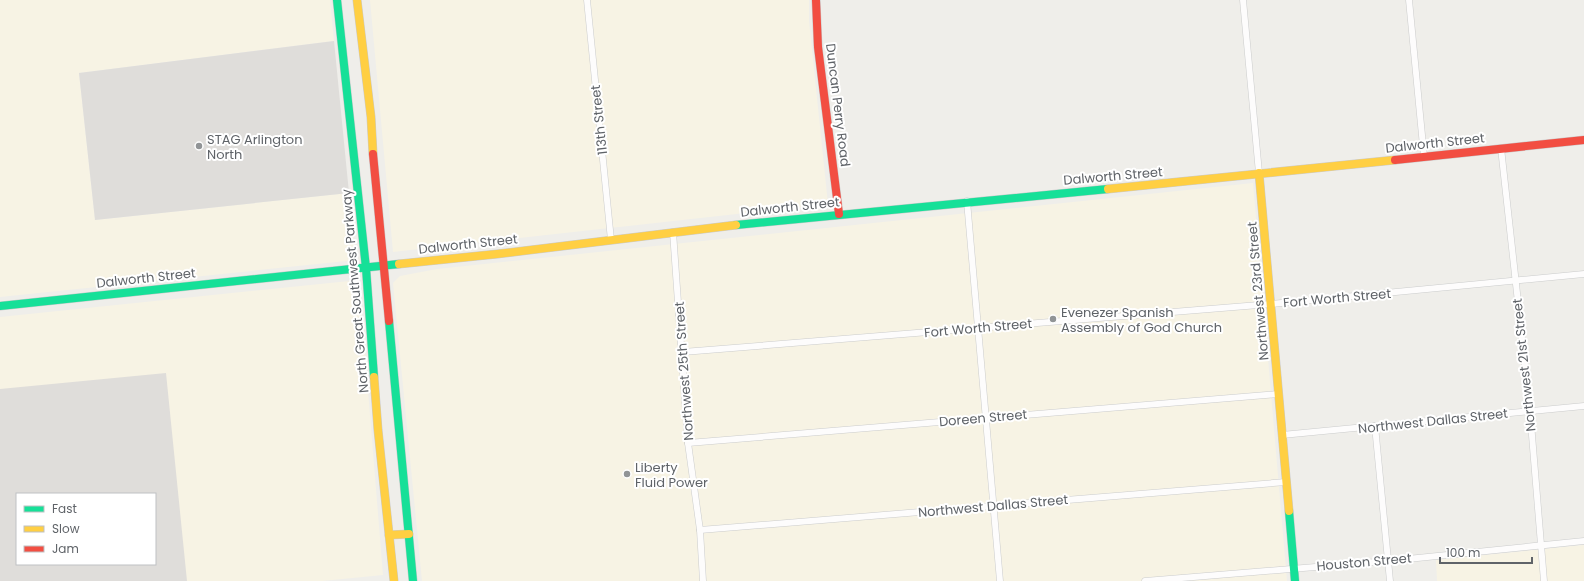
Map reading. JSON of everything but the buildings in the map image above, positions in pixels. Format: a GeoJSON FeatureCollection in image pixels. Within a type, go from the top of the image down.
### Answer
{"type":"FeatureCollection","features":[{"type":"Feature","properties":{"kind":"street","name":"North Great Southwest Parkway"},"geometry":{"type":"LineString","coordinates":[[337,0],[366,268],[378,430],[394,581]]}},
{"type":"Feature","properties":{"kind":"street"},"geometry":{"type":"LineString","coordinates":[[357,0],[370,115],[373,162],[413,581]]}},
{"type":"Feature","properties":{"kind":"street","name":"113th Street"},"geometry":{"type":"LineString","coordinates":[[587,0],[611,240]]}},
{"type":"Feature","properties":{"kind":"street","name":"Duncan Perry Road"},"geometry":{"type":"LineString","coordinates":[[816,0],[818,47],[839,214]]}},
{"type":"Feature","properties":{"kind":"street","name":"Northwest 23rd Street"},"geometry":{"type":"LineString","coordinates":[[1243,0],[1295,581]]}},
{"type":"Feature","properties":{"kind":"street"},"geometry":{"type":"LineString","coordinates":[[1409,0],[1424,156]]}},
{"type":"Feature","properties":{"kind":"street","name":"Dalworth Street"},"geometry":{"type":"LineString","coordinates":[[0,306],[366,268],[839,214],[967,201],[1113,189],[1584,140]]}},
{"type":"Feature","properties":{"kind":"street","name":"Northwest 21st Street"},"geometry":{"type":"LineString","coordinates":[[1501,148],[1530,411],[1544,581]]}},
{"type":"Feature","properties":{"kind":"street"},"geometry":{"type":"LineString","coordinates":[[967,201],[1000,581]]}},
{"type":"Feature","properties":{"kind":"street","name":"Northwest 25th Street"},"geometry":{"type":"LineString","coordinates":[[674,232],[688,443],[700,530],[703,581]]}},
{"type":"Feature","properties":{"kind":"street","name":"Fort Worth Street"},"geometry":{"type":"LineString","coordinates":[[682,352],[1271,304],[1516,282],[1584,274]]}},
{"type":"Feature","properties":{"kind":"street","name":"Doreen Street"},"geometry":{"type":"LineString","coordinates":[[688,443],[1278,394]]}},
{"type":"Feature","properties":{"kind":"street","name":"Northwest Dallas Street"},"geometry":{"type":"LineString","coordinates":[[1282,436],[1584,406]]}},
{"type":"Feature","properties":{"kind":"street"},"geometry":{"type":"LineString","coordinates":[[1375,426],[1390,581]]}},
{"type":"Feature","properties":{"kind":"street","name":"Northwest Dallas Street"},"geometry":{"type":"LineString","coordinates":[[700,530],[1286,482]]}},
{"type":"Feature","properties":{"kind":"street"},"geometry":{"type":"LineString","coordinates":[[389,535],[409,534]]}},
{"type":"Feature","properties":{"kind":"street","name":"Houston Street"},"geometry":{"type":"LineString","coordinates":[[1145,581],[1388,561],[1584,541]]}},
{"type":"Feature","properties":{"kind":"shaded area"},"geometry":{"type":"Polygon","coordinates":[[[0,0],[330,0],[334,41],[79,73],[95,220],[349,193],[356,260],[0,297],[0,0]]]}},
{"type":"Feature","properties":{"kind":"shaded area"},"geometry":{"type":"Polygon","coordinates":[[[370,0],[809,0],[809,21],[828,204],[393,252],[370,0]]]}},
{"type":"Feature","properties":{"kind":"shaded area"},"geometry":{"type":"Polygon","coordinates":[[[334,41],[349,193],[95,220],[79,73],[334,41]]]}},
{"type":"Feature","properties":{"kind":"shaded area"},"geometry":{"type":"Polygon","coordinates":[[[1253,183],[1287,581],[422,581],[393,283],[400,276],[437,269],[1253,183]]]}},
{"type":"Feature","properties":{"kind":"shaded area"},"geometry":{"type":"Polygon","coordinates":[[[359,280],[383,575],[322,581],[0,581],[0,317],[359,280]]]}},
{"type":"Feature","properties":{"kind":"shaded area"},"geometry":{"type":"Polygon","coordinates":[[[166,373],[187,581],[0,581],[0,389],[166,373]]]}},
{"type":"Feature","properties":{"kind":"shaded area"},"geometry":{"type":"Polygon","coordinates":[[[1584,545],[1584,581],[1437,581],[1436,560],[1584,545]]]}},
{"type":"Feature","properties":{"kind":"traffic: fast"},"geometry":{"type":"LineString","coordinates":[[337,0],[366,268],[374,377]]}},
{"type":"Feature","properties":{"kind":"traffic: fast"},"geometry":{"type":"LineString","coordinates":[[736,225],[1108,189]]}},
{"type":"Feature","properties":{"kind":"traffic: fast"},"geometry":{"type":"LineString","coordinates":[[0,306],[399,264]]}},
{"type":"Feature","properties":{"kind":"traffic: fast"},"geometry":{"type":"LineString","coordinates":[[389,321],[413,581]]}},
{"type":"Feature","properties":{"kind":"traffic: fast"},"geometry":{"type":"LineString","coordinates":[[1289,511],[1295,581]]}},
{"type":"Feature","properties":{"kind":"traffic: slow"},"geometry":{"type":"LineString","coordinates":[[357,0],[371,117],[373,154]]}},
{"type":"Feature","properties":{"kind":"traffic: slow"},"geometry":{"type":"LineString","coordinates":[[1108,189],[1395,160]]}},
{"type":"Feature","properties":{"kind":"traffic: slow"},"geometry":{"type":"LineString","coordinates":[[1259,173],[1289,511]]}},
{"type":"Feature","properties":{"kind":"traffic: slow"},"geometry":{"type":"LineString","coordinates":[[399,264],[497,254],[736,225]]}},
{"type":"Feature","properties":{"kind":"traffic: slow"},"geometry":{"type":"LineString","coordinates":[[374,377],[394,581]]}},
{"type":"Feature","properties":{"kind":"traffic: slow"},"geometry":{"type":"LineString","coordinates":[[389,535],[409,534]]}},
{"type":"Feature","properties":{"kind":"traffic: jam"},"geometry":{"type":"LineString","coordinates":[[816,0],[818,47],[839,214]]}},
{"type":"Feature","properties":{"kind":"traffic: jam"},"geometry":{"type":"LineString","coordinates":[[1395,160],[1584,140]]}},
{"type":"Feature","properties":{"kind":"traffic: jam"},"geometry":{"type":"LineString","coordinates":[[373,154],[389,321]]}},
{"type":"Feature","properties":{"kind":"place","name":"STAG Arlington North"},"geometry":{"type":"Point","coordinates":[199,146]}},
{"type":"Feature","properties":{"kind":"place","name":"Evenezer Spanish Assembly of God Church"},"geometry":{"type":"Point","coordinates":[1053,319]}},
{"type":"Feature","properties":{"kind":"place","name":"Liberty Fluid Power"},"geometry":{"type":"Point","coordinates":[627,474]}}]}
